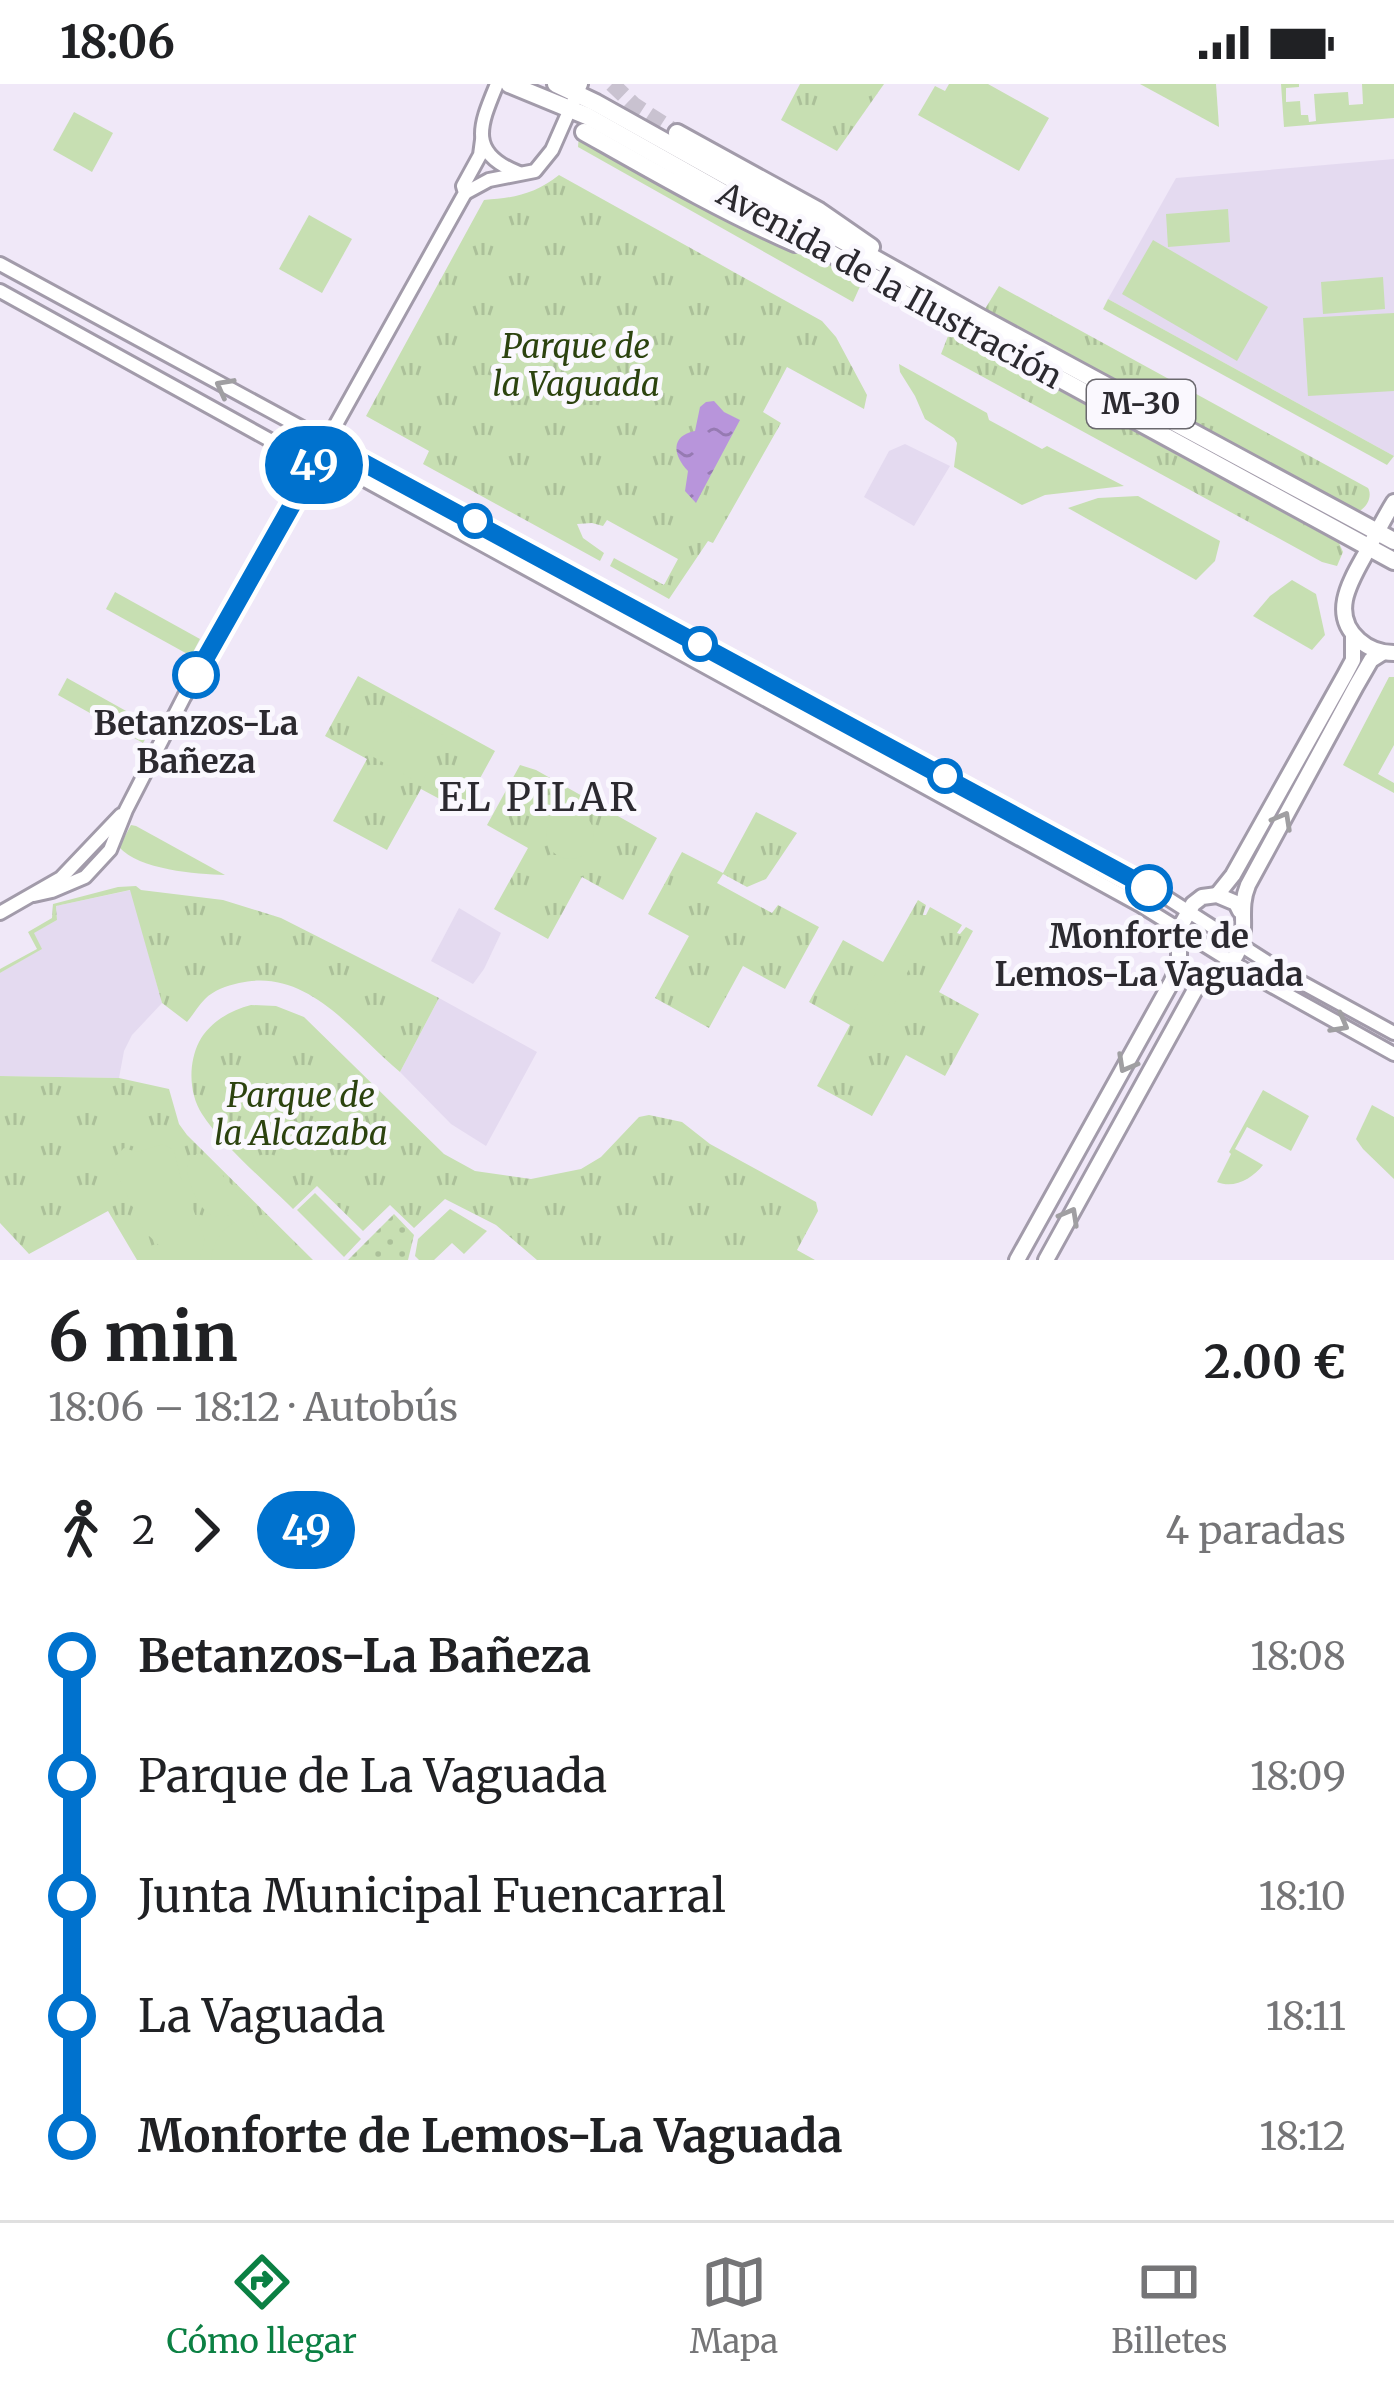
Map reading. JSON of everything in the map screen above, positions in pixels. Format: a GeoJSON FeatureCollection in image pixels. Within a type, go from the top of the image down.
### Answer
{"type":"FeatureCollection","features":[{"type":"Feature","properties":{"kind":"highway","name":"Avenida de la Ilustración"},"geometry":{"type":"LineString","coordinates":[[509,84],[576,96],[883,261],[1380,540],[1394,561]]}},
{"type":"Feature","properties":{"kind":"highway","name":"Avenida de la Ilustración"},"geometry":{"type":"LineString","coordinates":[[556,84],[862,271],[1380,540]]}},
{"type":"Feature","properties":{"kind":"highway"},"geometry":{"type":"LineString","coordinates":[[584,132],[760,229],[862,271]]}},
{"type":"Feature","properties":{"kind":"highway"},"geometry":{"type":"LineString","coordinates":[[676,133],[834,220],[877,251],[883,261]]}},
{"type":"Feature","properties":{"kind":"main road"},"geometry":{"type":"LineString","coordinates":[[1388,653],[1365,645],[1344,616],[1345,592],[1380,540],[1394,502]]}},
{"type":"Feature","properties":{"kind":"main road"},"geometry":{"type":"LineString","coordinates":[[1217,895],[1233,875],[1353,660],[1353,634]]}},
{"type":"Feature","properties":{"kind":"main road"},"geometry":{"type":"LineString","coordinates":[[1240,911],[1248,885],[1349,698],[1371,660],[1388,653]]}},
{"type":"Feature","properties":{"kind":"main road"},"geometry":{"type":"LineString","coordinates":[[1017,1260],[1172,983],[1180,929],[1189,910],[1199,898],[1217,895],[1236,904],[1246,925],[1241,944],[1231,962],[1195,990],[1046,1260]]}},
{"type":"Feature","properties":{"kind":"main road"},"geometry":{"type":"LineString","coordinates":[[1179,960],[1194,975],[1209,976]]}},
{"type":"Feature","properties":{"kind":"street"},"geometry":{"type":"LineString","coordinates":[[465,193],[463,186],[480,154],[481,124],[497,84]]}},
{"type":"Feature","properties":{"kind":"street"},"geometry":{"type":"LineString","coordinates":[[0,913],[61,878],[126,810],[465,193],[489,180],[535,171],[552,150],[576,96]]}},
{"type":"Feature","properties":{"kind":"street"},"geometry":{"type":"LineString","coordinates":[[482,140],[496,162],[520,173]]}},
{"type":"Feature","properties":{"kind":"street"},"geometry":{"type":"LineString","coordinates":[[0,264],[1189,910],[1286,974],[1394,1033]]}},
{"type":"Feature","properties":{"kind":"street"},"geometry":{"type":"LineString","coordinates":[[0,292],[306,460],[332,463],[764,697],[1394,1054]]}},
{"type":"Feature","properties":{"kind":"shaded area"},"geometry":{"type":"Polygon","coordinates":[[[1394,159],[1394,456],[1108,299],[1176,178],[1394,159]]]}},
{"type":"Feature","properties":{"kind":"shaded area"},"geometry":{"type":"Polygon","coordinates":[[[905,444],[950,466],[914,526],[864,497],[889,451],[905,444]]]}},
{"type":"Feature","properties":{"kind":"shaded area"},"geometry":{"type":"Polygon","coordinates":[[[131,890],[162,1003],[132,1035],[119,1078],[0,1076],[0,973],[41,949],[33,933],[57,920],[56,906],[131,890]]]}},
{"type":"Feature","properties":{"kind":"shaded area"},"geometry":{"type":"Polygon","coordinates":[[[459,908],[501,933],[473,984],[431,961],[459,908]]]}},
{"type":"Feature","properties":{"kind":"shaded area"},"geometry":{"type":"Polygon","coordinates":[[[439,998],[537,1052],[486,1146],[451,1124],[400,1072],[439,998]]]}},
{"type":"Feature","properties":{"kind":"green space"},"geometry":{"type":"Polygon","coordinates":[[[800,84],[884,84],[837,151],[781,120],[800,84]]]}},
{"type":"Feature","properties":{"kind":"green space"},"geometry":{"type":"Polygon","coordinates":[[[949,84],[988,84],[1049,118],[1019,171],[918,115],[935,86],[945,91],[949,84]]]}},
{"type":"Feature","properties":{"kind":"green space"},"geometry":{"type":"Polygon","coordinates":[[[1140,84],[1216,84],[1219,127],[1140,84]]]}},
{"type":"Feature","properties":{"kind":"green space"},"geometry":{"type":"Polygon","coordinates":[[[1281,84],[1299,84],[1286,88],[1286,102],[1300,101],[1301,115],[1308,115],[1309,122],[1316,121],[1314,94],[1348,92],[1349,105],[1363,104],[1362,84],[1394,84],[1394,118],[1284,127],[1281,84]]]}},
{"type":"Feature","properties":{"kind":"green space"},"geometry":{"type":"Polygon","coordinates":[[[74,112],[113,133],[92,172],[53,150],[74,112]]]}},
{"type":"Feature","properties":{"kind":"green space"},"geometry":{"type":"Polygon","coordinates":[[[579,135],[862,282],[853,302],[578,147],[579,135]]]}},
{"type":"Feature","properties":{"kind":"green space","name":"Parque de la Vaguada"},"geometry":{"type":"Polygon","coordinates":[[[559,175],[822,321],[836,337],[867,395],[864,409],[787,367],[763,412],[781,423],[713,543],[708,541],[669,599],[610,566],[614,558],[664,585],[678,559],[607,520],[603,526],[577,524],[583,538],[604,553],[600,561],[423,464],[429,451],[366,416],[484,200],[524,194],[559,175]]]}},
{"type":"Feature","properties":{"kind":"green space"},"geometry":{"type":"Polygon","coordinates":[[[1228,209],[1230,242],[1168,247],[1166,214],[1228,209]]]}},
{"type":"Feature","properties":{"kind":"green space"},"geometry":{"type":"Polygon","coordinates":[[[309,215],[352,239],[322,293],[279,269],[309,215]]]}},
{"type":"Feature","properties":{"kind":"green space"},"geometry":{"type":"Polygon","coordinates":[[[1153,240],[1268,307],[1237,361],[1122,294],[1153,240]]]}},
{"type":"Feature","properties":{"kind":"green space"},"geometry":{"type":"Polygon","coordinates":[[[1383,277],[1385,309],[1323,314],[1321,282],[1383,277]]]}},
{"type":"Feature","properties":{"kind":"green space"},"geometry":{"type":"Polygon","coordinates":[[[999,286],[1368,488],[1368,502],[1357,512],[985,309],[999,286]]]}},
{"type":"Feature","properties":{"kind":"green space"},"geometry":{"type":"Polygon","coordinates":[[[1108,299],[1394,456],[1387,465],[1103,309],[1108,299]]]}},
{"type":"Feature","properties":{"kind":"green space"},"geometry":{"type":"Polygon","coordinates":[[[1394,313],[1394,391],[1308,396],[1303,318],[1394,313]]]}},
{"type":"Feature","properties":{"kind":"green space"},"geometry":{"type":"Polygon","coordinates":[[[950,331],[1339,543],[1343,552],[1337,566],[941,354],[950,331]]]}},
{"type":"Feature","properties":{"kind":"green space"},"geometry":{"type":"Polygon","coordinates":[[[899,364],[1042,449],[1047,446],[1124,486],[1045,495],[1022,505],[954,467],[957,443],[925,419],[899,364]]]}},
{"type":"Feature","properties":{"kind":"green space"},"geometry":{"type":"Polygon","coordinates":[[[1138,496],[1220,541],[1215,561],[1196,580],[1068,508],[1098,498],[1138,496]]]}},
{"type":"Feature","properties":{"kind":"green space"},"geometry":{"type":"Polygon","coordinates":[[[1292,580],[1316,594],[1325,635],[1312,650],[1253,616],[1292,580]]]}},
{"type":"Feature","properties":{"kind":"green space"},"geometry":{"type":"Polygon","coordinates":[[[115,592],[200,639],[191,656],[106,609],[115,592]]]}},
{"type":"Feature","properties":{"kind":"green space"},"geometry":{"type":"Polygon","coordinates":[[[358,676],[495,751],[462,811],[421,789],[387,850],[333,821],[367,759],[325,736],[358,676]]]}},
{"type":"Feature","properties":{"kind":"green space"},"geometry":{"type":"Polygon","coordinates":[[[1389,677],[1394,677],[1394,745],[1378,774],[1394,783],[1394,793],[1343,765],[1389,677]]]}},
{"type":"Feature","properties":{"kind":"green space"},"geometry":{"type":"Polygon","coordinates":[[[67,678],[153,726],[143,743],[58,695],[67,678]]]}},
{"type":"Feature","properties":{"kind":"green space"},"geometry":{"type":"Polygon","coordinates":[[[396,709],[447,737],[421,784],[370,755],[396,709]]]}},
{"type":"Feature","properties":{"kind":"green space"},"geometry":{"type":"Polygon","coordinates":[[[520,765],[657,838],[623,900],[582,877],[548,939],[494,909],[528,848],[487,825],[520,765]]]}},
{"type":"Feature","properties":{"kind":"green space"},"geometry":{"type":"Polygon","coordinates":[[[570,811],[587,818],[594,835],[587,852],[570,859],[553,852],[546,835],[553,818],[570,811]]]}},
{"type":"Feature","properties":{"kind":"green space"},"geometry":{"type":"Polygon","coordinates":[[[756,812],[797,833],[766,879],[747,887],[723,874],[717,883],[772,913],[778,905],[819,927],[785,989],[743,966],[709,1028],[655,998],[689,936],[648,914],[682,852],[723,873],[756,812]]]}},
{"type":"Feature","properties":{"kind":"green space"},"geometry":{"type":"Polygon","coordinates":[[[131,825],[225,875],[169,869],[128,855],[119,847],[131,825]]]}},
{"type":"Feature","properties":{"kind":"green space","name":"Parque de la Alcazaba"},"geometry":{"type":"Polygon","coordinates":[[[136,886],[223,900],[281,918],[439,998],[400,1072],[328,1007],[287,985],[264,981],[225,987],[205,999],[187,1022],[162,1003],[130,890],[56,906],[57,920],[34,933],[42,949],[0,973],[37,949],[28,932],[52,918],[53,904],[136,886]]]}},
{"type":"Feature","properties":{"kind":"green space"},"geometry":{"type":"Polygon","coordinates":[[[918,900],[926,905],[923,915],[930,907],[962,925],[957,933],[966,927],[973,931],[939,992],[979,1014],[945,1076],[906,1055],[872,1116],[817,1086],[850,1025],[809,1002],[843,940],[883,962],[918,900]]]}},
{"type":"Feature","properties":{"kind":"green space"},"geometry":{"type":"Polygon","coordinates":[[[895,950],[914,961],[881,1028],[853,1012],[895,950]]]}},
{"type":"Feature","properties":{"kind":"green space","name":"Parque de la Alcazaba"},"geometry":{"type":"Polygon","coordinates":[[[251,1005],[276,1006],[304,1017],[444,1154],[475,1171],[531,1179],[581,1169],[601,1157],[639,1117],[682,1122],[710,1144],[816,1202],[818,1211],[797,1250],[815,1260],[537,1260],[496,1225],[445,1199],[414,1228],[390,1205],[363,1231],[317,1186],[293,1209],[210,1126],[192,1088],[193,1060],[203,1035],[221,1018],[251,1005]]]}},
{"type":"Feature","properties":{"kind":"green space","name":"Parque de la Alcazaba"},"geometry":{"type":"Polygon","coordinates":[[[0,1076],[119,1078],[169,1089],[187,1135],[313,1260],[137,1260],[108,1211],[29,1254],[0,1223],[0,1076]]]}},
{"type":"Feature","properties":{"kind":"green space"},"geometry":{"type":"Polygon","coordinates":[[[1263,1090],[1309,1116],[1291,1151],[1247,1127],[1235,1149],[1263,1165],[1242,1181],[1217,1182],[1229,1152],[1263,1090]]]}},
{"type":"Feature","properties":{"kind":"green space"},"geometry":{"type":"Polygon","coordinates":[[[1372,1105],[1394,1117],[1394,1179],[1356,1139],[1372,1105]]]}},
{"type":"Feature","properties":{"kind":"green space"},"geometry":{"type":"Polygon","coordinates":[[[163,1144],[174,1150],[205,1240],[199,1260],[174,1260],[144,1231],[111,1161],[124,1148],[137,1152],[163,1144]]]}},
{"type":"Feature","properties":{"kind":"green space"},"geometry":{"type":"Polygon","coordinates":[[[199,1152],[250,1203],[222,1217],[202,1207],[187,1169],[199,1152]]]}},
{"type":"Feature","properties":{"kind":"green space"},"geometry":{"type":"Polygon","coordinates":[[[315,1193],[361,1239],[344,1257],[297,1210],[315,1193]]]}},
{"type":"Feature","properties":{"kind":"green space"},"geometry":{"type":"Polygon","coordinates":[[[450,1209],[487,1231],[464,1254],[452,1243],[434,1260],[419,1260],[415,1256],[418,1239],[450,1209]]]}},
{"type":"Feature","properties":{"kind":"green space"},"geometry":{"type":"Polygon","coordinates":[[[394,1214],[414,1235],[408,1260],[348,1260],[394,1214]]]}},
{"type":"Feature","properties":{"kind":"green space"},"geometry":{"type":"Polygon","coordinates":[[[251,1217],[259,1242],[259,1260],[211,1260],[222,1233],[251,1217]]]}},
{"type":"Feature","properties":{"kind":"water"},"geometry":{"type":"Polygon","coordinates":[[[714,401],[740,420],[696,503],[685,491],[688,471],[677,447],[681,437],[695,431],[700,407],[714,401]]]}},
{"type":"Feature","properties":{"kind":"tunnel"},"geometry":{"type":"LineString","coordinates":[[612,84],[677,133]]}},
{"type":"Feature","properties":{"kind":"bus line","name":"49"},"geometry":{"type":"LineString","coordinates":[[196,675],[327,443],[1149,888]]}},
{"type":"Feature","properties":{"kind":"place","name":"Betanzos-La Bañeza"},"geometry":{"type":"Point","coordinates":[196,675]}},
{"type":"Feature","properties":{"kind":"place","name":"Monforte de Lemos-La Vaguada"},"geometry":{"type":"Point","coordinates":[1149,888]}},
{"type":"Feature","properties":{"kind":"district","name":"EL PILAR"},"geometry":{"type":"Point","coordinates":[539,797]}}]}
